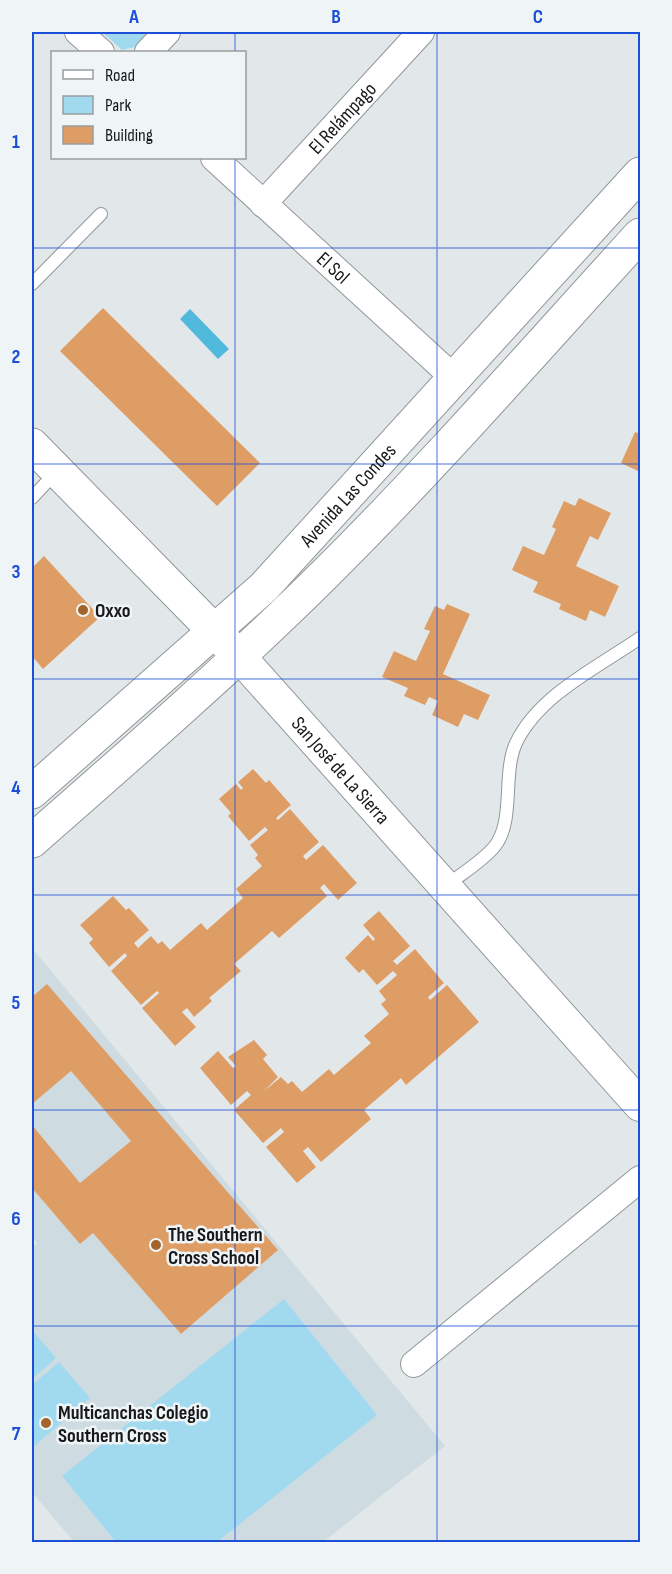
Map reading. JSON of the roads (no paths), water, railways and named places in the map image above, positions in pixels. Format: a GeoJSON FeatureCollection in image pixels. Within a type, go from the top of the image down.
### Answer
{"type":"FeatureCollection","features":[{"type":"Feature","properties":{"kind":"main road","name":"Avenida Las Condes"},"geometry":{"type":"LineString","coordinates":[[32,792],[216,632],[304,543],[640,174]]}},
{"type":"Feature","properties":{"kind":"main road","name":"Avenida Las Condes"},"geometry":{"type":"LineString","coordinates":[[32,841],[239,656],[394,503],[640,235]]}},
{"type":"Feature","properties":{"kind":"main road","name":"San José de La Sierra"},"geometry":{"type":"LineString","coordinates":[[32,445],[239,656]]}},
{"type":"Feature","properties":{"kind":"street"},"geometry":{"type":"LineString","coordinates":[[78,32],[100,51]]}},
{"type":"Feature","properties":{"kind":"street"},"geometry":{"type":"LineString","coordinates":[[148,51],[167,32]]}},
{"type":"Feature","properties":{"kind":"street","name":"El Relámpago"},"geometry":{"type":"LineString","coordinates":[[263,204],[421,32]]}},
{"type":"Feature","properties":{"kind":"street","name":"El Sol"},"geometry":{"type":"LineString","coordinates":[[215,159],[453,377]]}},
{"type":"Feature","properties":{"kind":"street","name":"San José de La Sierra"},"geometry":{"type":"LineString","coordinates":[[239,656],[640,1105]]}},
{"type":"Feature","properties":{"kind":"street"},"geometry":{"type":"LineString","coordinates":[[414,1364],[640,1179]]}},
{"type":"Feature","properties":{"kind":"lane"},"geometry":{"type":"LineString","coordinates":[[32,284],[100,214]]}},
{"type":"Feature","properties":{"kind":"lane"},"geometry":{"type":"LineString","coordinates":[[32,498],[57,471]]}},
{"type":"Feature","properties":{"kind":"lane"},"geometry":{"type":"LineString","coordinates":[[445,886],[495,846],[499,840],[505,819],[508,771],[516,744],[532,719],[554,697],[640,638]]}},
{"type":"Feature","properties":{"kind":"place","name":"Oxxo"},"geometry":{"type":"Point","coordinates":[83,610]}},
{"type":"Feature","properties":{"kind":"place","name":"The Southern Cross School"},"geometry":{"type":"Point","coordinates":[156,1245]}},
{"type":"Feature","properties":{"kind":"place","name":"Multicanchas Colegio Southern Cross"},"geometry":{"type":"Point","coordinates":[46,1423]}}]}
